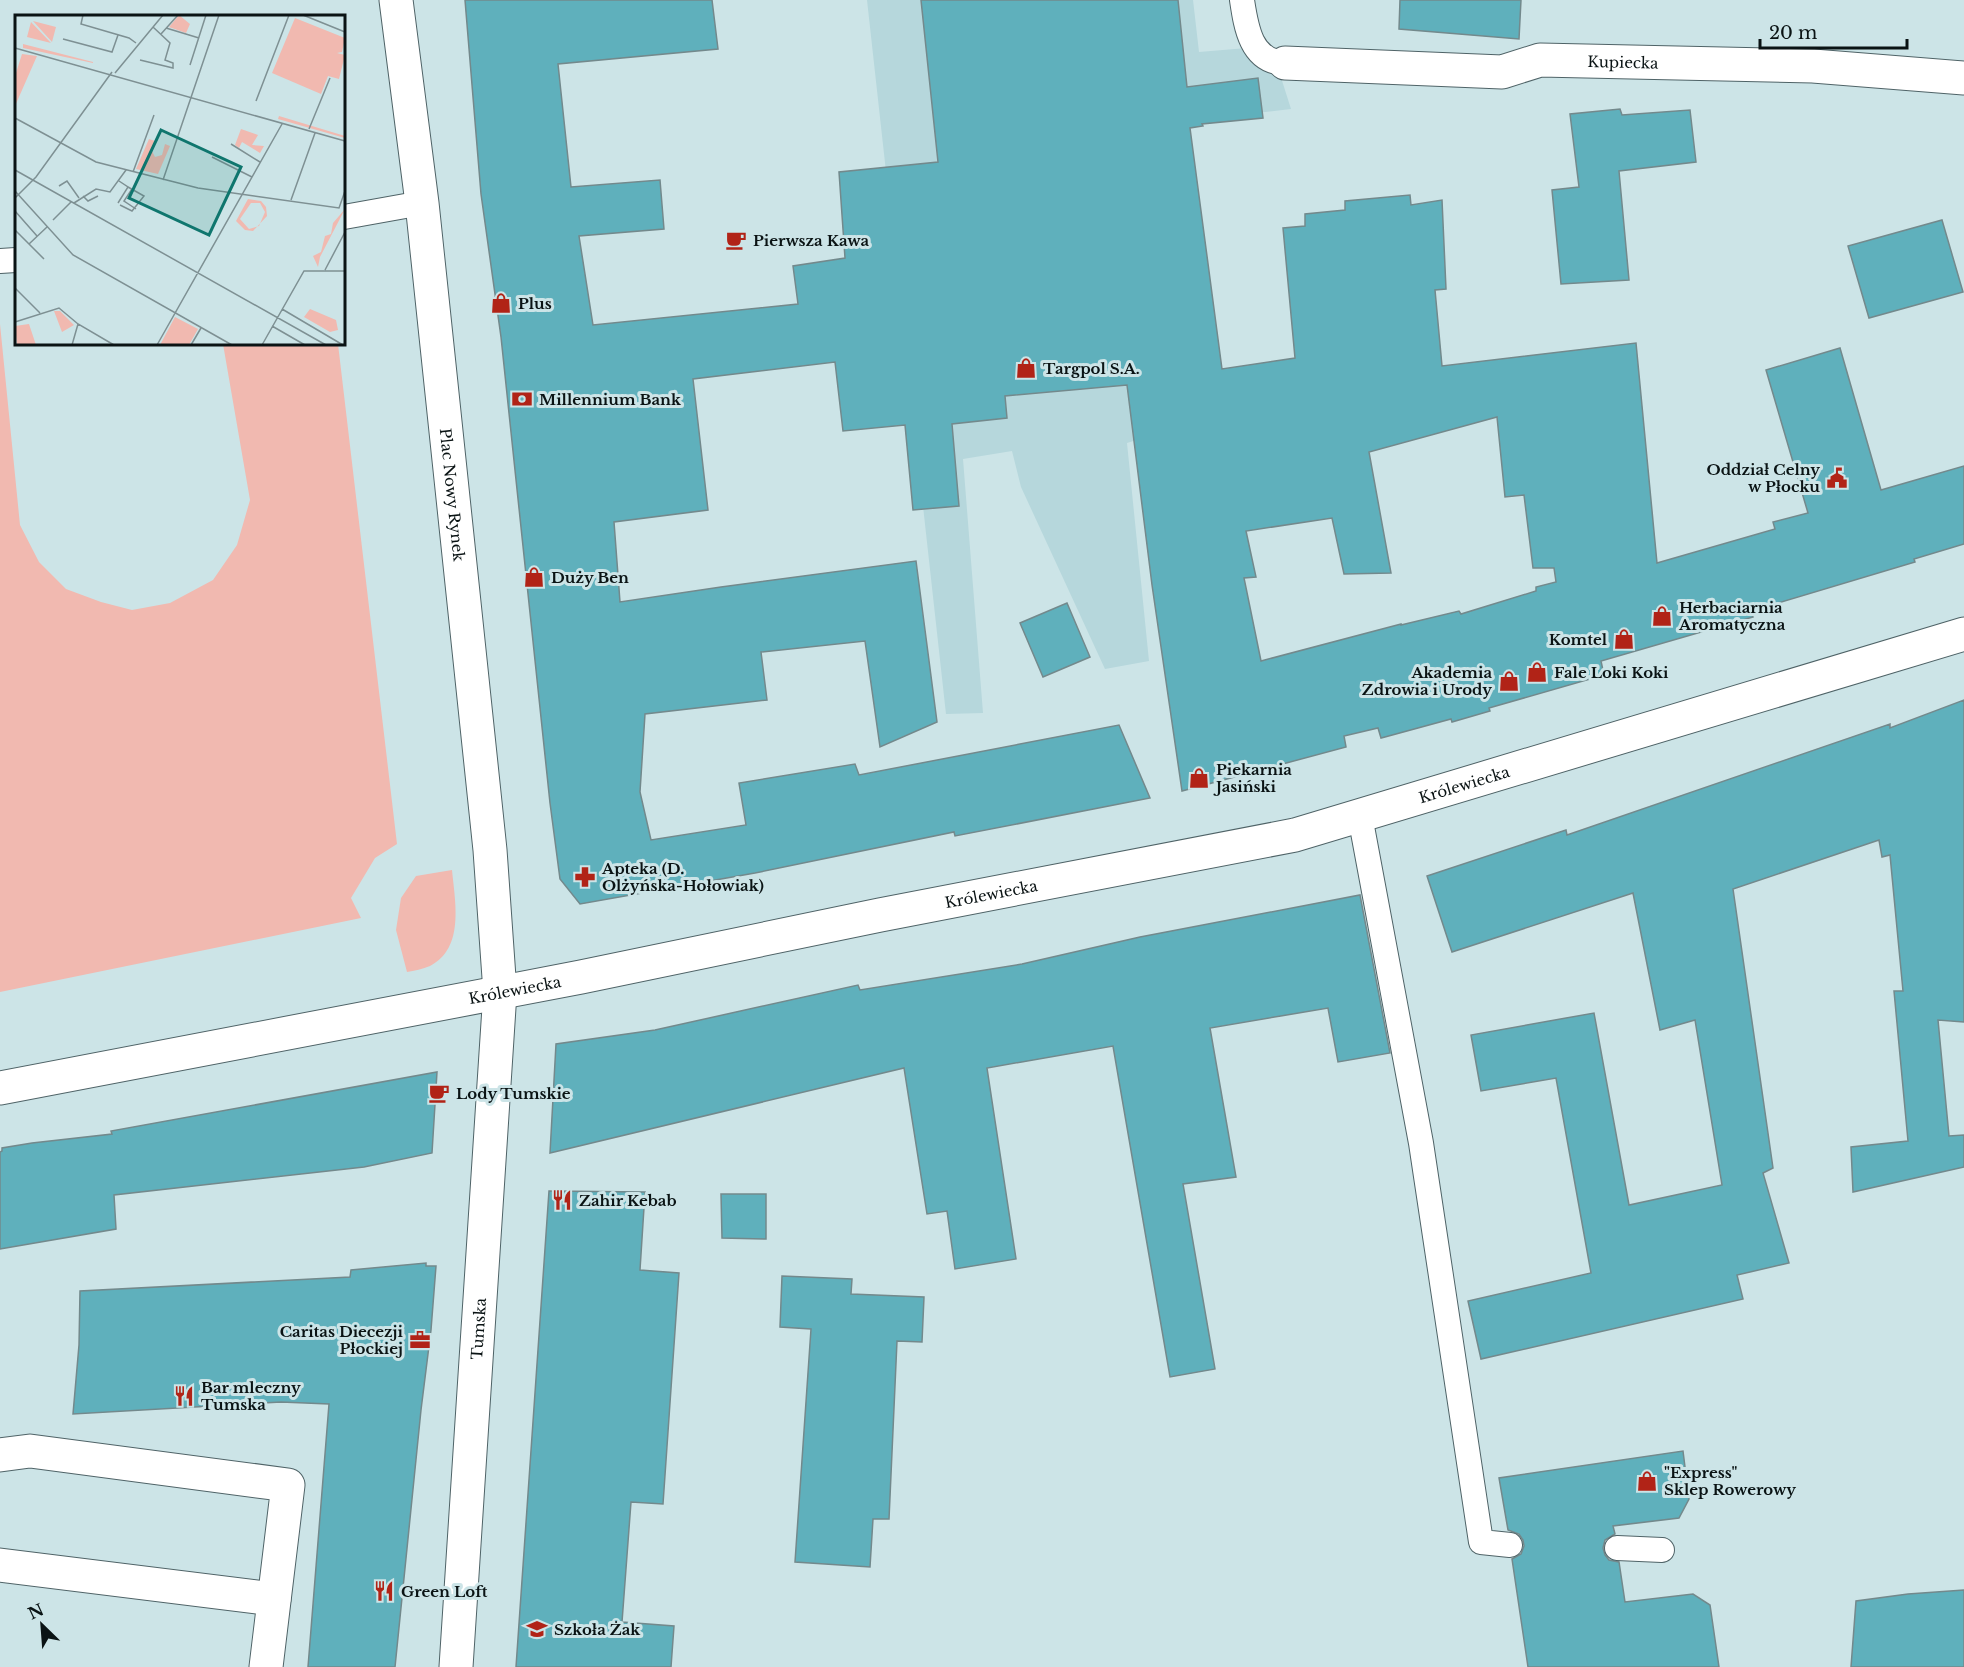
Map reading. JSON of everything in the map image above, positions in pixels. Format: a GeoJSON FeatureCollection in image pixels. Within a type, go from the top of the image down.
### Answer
{"type":"FeatureCollection","features":[{"type":"Feature","properties":{"kind":"street","name":"Plac Nowy Rynek"},"geometry":{"type":"LineString","coordinates":[[396,0],[422,203],[490,850],[500,992]]}},
{"type":"Feature","properties":{"kind":"street","name":"Kupiecka"},"geometry":{"type":"LineString","coordinates":[[1285,63],[1502,72],[1540,60],[1814,66],[1964,78]]}},
{"type":"Feature","properties":{"kind":"street","name":"Królewiecka"},"geometry":{"type":"LineString","coordinates":[[0,1088],[1295,836],[1964,634]]}},
{"type":"Feature","properties":{"kind":"street","name":"Tumska"},"geometry":{"type":"LineString","coordinates":[[456,1667],[500,992]]}},
{"type":"Feature","properties":{"kind":"street"},"geometry":{"type":"LineString","coordinates":[[0,1455],[30,1452],[288,1485],[266,1667]]}},
{"type":"Feature","properties":{"kind":"street"},"geometry":{"type":"LineString","coordinates":[[0,1565],[274,1599]]}},
{"type":"Feature","properties":{"kind":"lane"},"geometry":{"type":"LineString","coordinates":[[1242,0],[1249,36],[1256,48],[1269,60],[1285,63]]}},
{"type":"Feature","properties":{"kind":"lane"},"geometry":{"type":"LineString","coordinates":[[345,217],[422,203]]}},
{"type":"Feature","properties":{"kind":"lane"},"geometry":{"type":"LineString","coordinates":[[0,261],[15,260]]}},
{"type":"Feature","properties":{"kind":"lane"},"geometry":{"type":"LineString","coordinates":[[1360,816],[1421,1143],[1481,1542],[1510,1545]]}},
{"type":"Feature","properties":{"kind":"lane"},"geometry":{"type":"LineString","coordinates":[[1617,1548],[1662,1550]]}},
{"type":"Feature","properties":{"kind":"shaded area","name":"Targpol S.A."},"geometry":{"type":"Polygon","coordinates":[[[867,0],[1193,0],[1199,52],[1271,46],[1291,109],[1144,126],[1152,435],[1127,443],[1149,661],[1105,669],[1021,487],[1012,451],[963,459],[983,713],[946,714],[867,0]]]}},
{"type":"Feature","properties":{"kind":"shaded area"},"geometry":{"type":"Polygon","coordinates":[[[0,324],[20,525],[39,562],[66,589],[132,610],[170,603],[213,580],[237,545],[250,500],[223,345],[338,345],[397,844],[375,858],[351,898],[361,918],[0,992],[0,324]]]}},
{"type":"Feature","properties":{"kind":"shaded area"},"geometry":{"type":"Polygon","coordinates":[[[452,870],[456,910],[449,948],[430,966],[407,972],[396,930],[401,898],[416,876],[452,870]]]}},
{"type":"Feature","properties":{"kind":"building"},"geometry":{"type":"Polygon","coordinates":[[[465,0],[712,0],[718,49],[558,64],[571,187],[660,180],[664,229],[579,236],[593,325],[798,304],[793,266],[845,258],[839,172],[938,162],[921,0],[1178,0],[1187,87],[1258,78],[1263,118],[1202,124],[1203,126],[1190,128],[1222,369],[1295,358],[1283,228],[1305,226],[1305,214],[1345,210],[1345,201],[1410,195],[1411,205],[1442,200],[1446,289],[1435,290],[1442,366],[1636,343],[1657,563],[1775,529],[1773,522],[1808,513],[1766,370],[1840,348],[1881,490],[1964,466],[1964,544],[1914,559],[1915,562],[1751,611],[1753,617],[1601,661],[1604,675],[1489,708],[1490,711],[1452,722],[1451,719],[1381,738],[1378,728],[1344,736],[1346,747],[1182,791],[1152,585],[1127,385],[1005,396],[1007,418],[952,424],[959,506],[913,510],[905,425],[843,431],[835,362],[693,379],[708,510],[614,522],[620,602],[916,561],[937,722],[880,747],[865,641],[761,652],[767,700],[645,714],[640,792],[651,840],[746,825],[739,783],[855,764],[859,775],[1119,725],[1150,798],[955,836],[954,832],[755,873],[580,904],[560,879],[501,337],[481,194],[465,0]],[[1497,417],[1369,452],[1391,573],[1344,574],[1332,518],[1246,531],[1256,577],[1244,578],[1261,661],[1401,624],[1459,611],[1461,614],[1536,591],[1536,587],[1556,582],[1554,568],[1533,568],[1524,495],[1505,497],[1497,417]]]}},
{"type":"Feature","properties":{"kind":"building"},"geometry":{"type":"Polygon","coordinates":[[[1400,0],[1521,0],[1519,39],[1399,29],[1400,0]]]}},
{"type":"Feature","properties":{"kind":"building"},"geometry":{"type":"Polygon","coordinates":[[[1620,109],[1622,115],[1690,110],[1696,162],[1619,171],[1629,280],[1561,284],[1552,190],[1579,187],[1570,114],[1620,109]]]}},
{"type":"Feature","properties":{"kind":"building"},"geometry":{"type":"Polygon","coordinates":[[[1942,220],[1963,292],[1869,318],[1848,246],[1942,220]]]}},
{"type":"Feature","properties":{"kind":"building"},"geometry":{"type":"Polygon","coordinates":[[[1067,603],[1090,657],[1043,677],[1020,623],[1067,603]]]}},
{"type":"Feature","properties":{"kind":"building"},"geometry":{"type":"Polygon","coordinates":[[[1964,700],[1964,1022],[1938,1020],[1949,1136],[1964,1135],[1964,1167],[1853,1192],[1851,1147],[1908,1141],[1894,991],[1903,991],[1890,855],[1882,857],[1879,840],[1733,889],[1773,1168],[1763,1173],[1789,1263],[1737,1275],[1743,1299],[1481,1359],[1468,1301],[1591,1273],[1556,1078],[1481,1091],[1471,1035],[1594,1013],[1629,1205],[1722,1185],[1695,1020],[1660,1030],[1633,893],[1452,952],[1427,876],[1566,830],[1567,835],[1890,724],[1890,728],[1964,700]]]}},
{"type":"Feature","properties":{"kind":"building"},"geometry":{"type":"Polygon","coordinates":[[[1360,895],[1390,1053],[1338,1062],[1328,1008],[1210,1028],[1236,1177],[1183,1184],[1215,1369],[1170,1377],[1113,1046],[987,1068],[1016,1259],[955,1269],[947,1211],[927,1214],[904,1068],[550,1153],[556,1044],[655,1030],[858,985],[860,990],[1022,964],[1140,937],[1360,895]]]}},
{"type":"Feature","properties":{"kind":"building"},"geometry":{"type":"Polygon","coordinates":[[[437,1072],[432,1153],[364,1167],[114,1195],[116,1229],[0,1249],[0,1152],[2,1148],[112,1134],[111,1131],[437,1072]]]}},
{"type":"Feature","properties":{"kind":"building"},"geometry":{"type":"Polygon","coordinates":[[[549,1191],[645,1192],[640,1270],[679,1273],[663,1504],[631,1502],[622,1622],[674,1626],[671,1667],[516,1667],[549,1191]]]}},
{"type":"Feature","properties":{"kind":"building"},"geometry":{"type":"Polygon","coordinates":[[[721,1194],[766,1194],[766,1239],[722,1238],[721,1194]]]}},
{"type":"Feature","properties":{"kind":"building"},"geometry":{"type":"Polygon","coordinates":[[[426,1263],[426,1266],[436,1266],[395,1667],[308,1667],[329,1404],[281,1402],[73,1414],[79,1345],[80,1291],[350,1277],[351,1270],[426,1263]]]}},
{"type":"Feature","properties":{"kind":"building"},"geometry":{"type":"Polygon","coordinates":[[[782,1276],[852,1279],[851,1294],[924,1297],[922,1342],[897,1341],[889,1519],[873,1519],[870,1567],[795,1562],[811,1329],[780,1327],[782,1276]]]}},
{"type":"Feature","properties":{"kind":"building"},"geometry":{"type":"Polygon","coordinates":[[[1683,1451],[1689,1499],[1679,1518],[1613,1526],[1615,1534],[1605,1540],[1603,1548],[1609,1560],[1619,1562],[1625,1602],[1693,1594],[1710,1605],[1719,1667],[1528,1667],[1512,1559],[1521,1554],[1524,1546],[1519,1534],[1508,1530],[1499,1478],[1683,1451]]]}},
{"type":"Feature","properties":{"kind":"building"},"geometry":{"type":"Polygon","coordinates":[[[1964,1590],[1964,1667],[1851,1667],[1856,1601],[1964,1590]]]}},
{"type":"Feature","properties":{"kind":"place","name":"Pierwsza Kawa"},"geometry":{"type":"Point","coordinates":[736,240]}},
{"type":"Feature","properties":{"kind":"place","name":"Plus"},"geometry":{"type":"Point","coordinates":[501,303]}},
{"type":"Feature","properties":{"kind":"place","name":"Targpol S.A."},"geometry":{"type":"Point","coordinates":[1026,368]}},
{"type":"Feature","properties":{"kind":"place","name":"Millennium Bank"},"geometry":{"type":"Point","coordinates":[522,399]}},
{"type":"Feature","properties":{"kind":"place","name":"Oddział Celny w Płocku"},"geometry":{"type":"Point","coordinates":[1837,478]}},
{"type":"Feature","properties":{"kind":"place","name":"Duży Ben"},"geometry":{"type":"Point","coordinates":[534,577]}},
{"type":"Feature","properties":{"kind":"place","name":"Herbaciarnia Aromatyczna"},"geometry":{"type":"Point","coordinates":[1662,616]}},
{"type":"Feature","properties":{"kind":"place","name":"Komtel"},"geometry":{"type":"Point","coordinates":[1624,639]}},
{"type":"Feature","properties":{"kind":"place","name":"Fale Loki Koki"},"geometry":{"type":"Point","coordinates":[1537,672]}},
{"type":"Feature","properties":{"kind":"place","name":"Akademia Zdrowia i Urody"},"geometry":{"type":"Point","coordinates":[1509,681]}},
{"type":"Feature","properties":{"kind":"place","name":"Piekarnia Jasiński"},"geometry":{"type":"Point","coordinates":[1199,778]}},
{"type":"Feature","properties":{"kind":"place","name":"Apteka (D. Olżyńska-Hołowiak)"},"geometry":{"type":"Point","coordinates":[585,877]}},
{"type":"Feature","properties":{"kind":"place","name":"Lody Tumskie"},"geometry":{"type":"Point","coordinates":[439,1093]}},
{"type":"Feature","properties":{"kind":"place","name":"Zahir Kebab"},"geometry":{"type":"Point","coordinates":[562,1200]}},
{"type":"Feature","properties":{"kind":"place","name":"Caritas Diecezji Płockiej"},"geometry":{"type":"Point","coordinates":[420,1340]}},
{"type":"Feature","properties":{"kind":"place","name":"Bar mleczny Tumska"},"geometry":{"type":"Point","coordinates":[184,1396]}},
{"type":"Feature","properties":{"kind":"place","name":"\"Express\" Sklep Rowerowy"},"geometry":{"type":"Point","coordinates":[1647,1481]}},
{"type":"Feature","properties":{"kind":"place","name":"Green Loft"},"geometry":{"type":"Point","coordinates":[384,1591]}},
{"type":"Feature","properties":{"kind":"place","name":"Szkoła Żak"},"geometry":{"type":"Point","coordinates":[537,1629]}}]}
